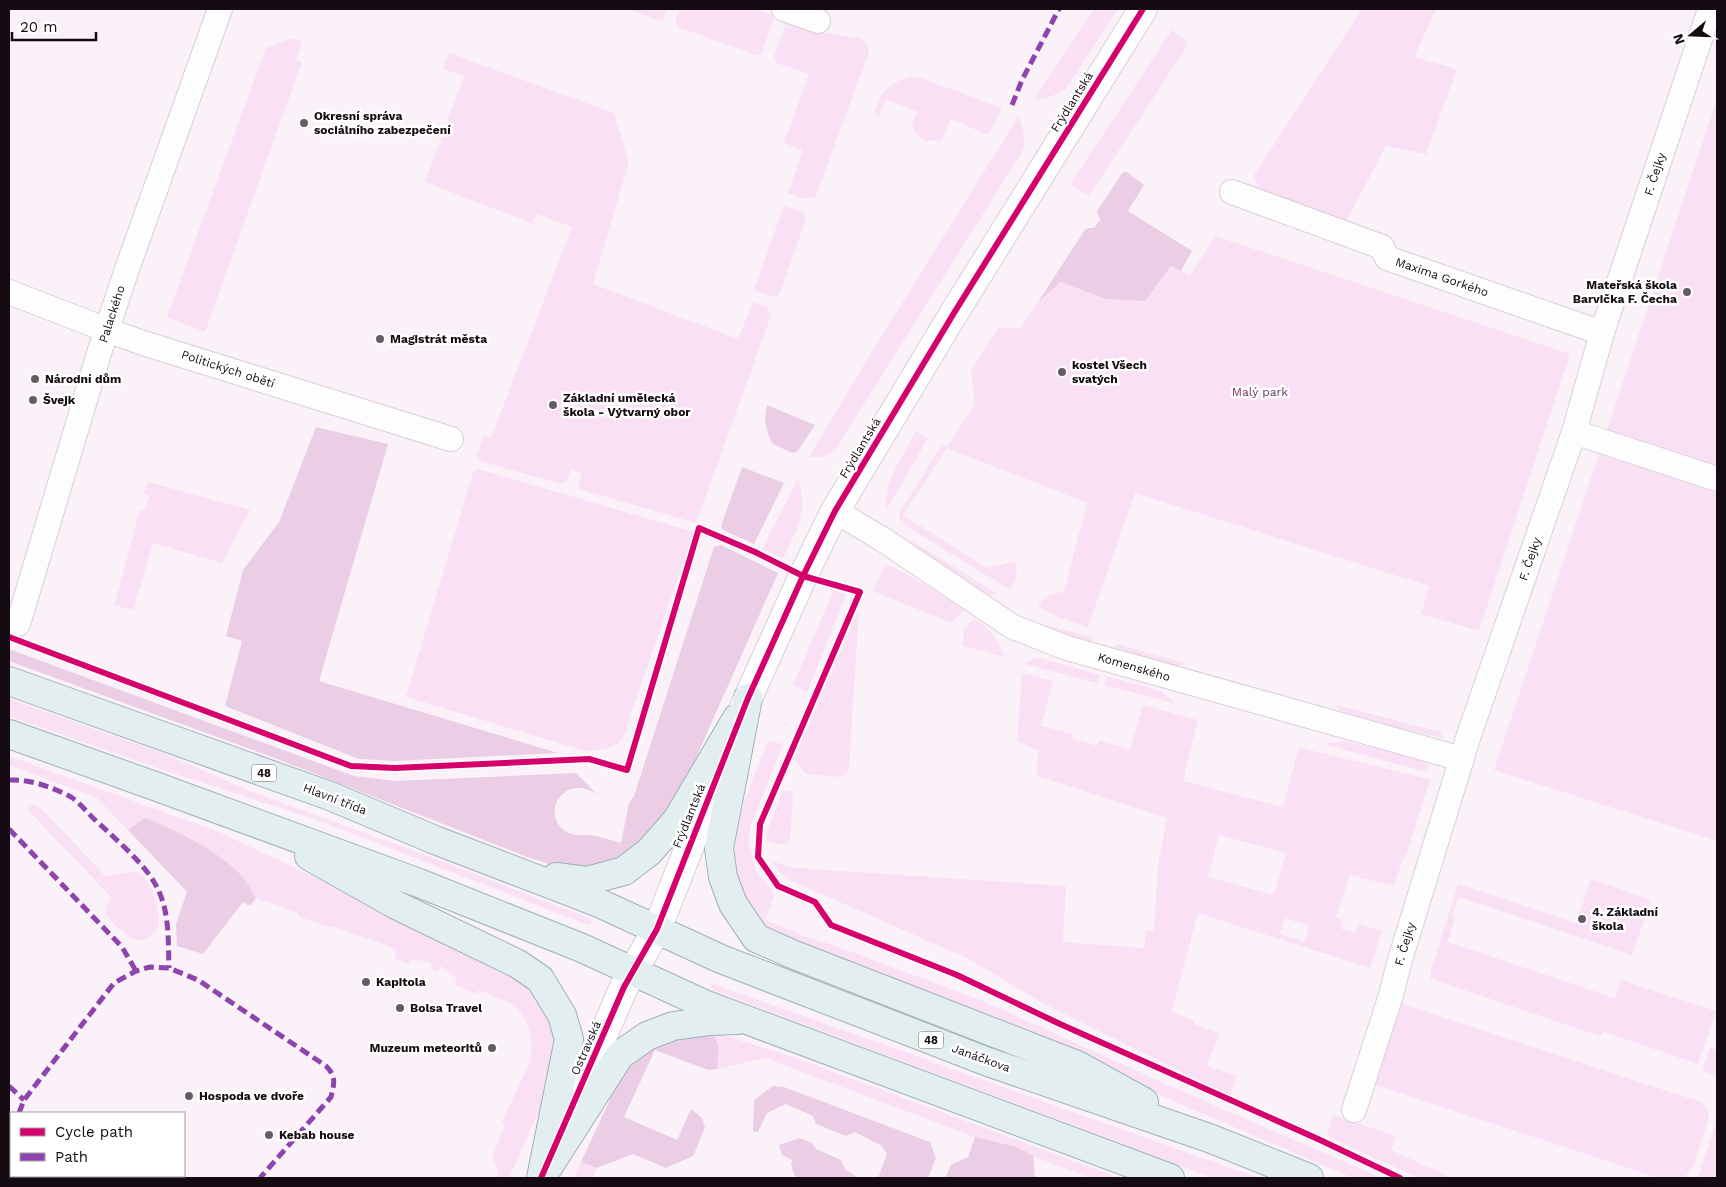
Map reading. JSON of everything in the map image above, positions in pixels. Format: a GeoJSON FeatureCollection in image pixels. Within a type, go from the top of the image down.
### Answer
{"type":"FeatureCollection","features":[{"type":"Feature","properties":{"kind":"main road","name":"Hlavní třída"},"geometry":{"type":"LineString","coordinates":[[9,681],[330,796],[436,840],[599,903],[657,929]]}},
{"type":"Feature","properties":{"kind":"main road","name":"48"},"geometry":{"type":"LineString","coordinates":[[517,872],[587,881],[624,871],[649,852],[677,820],[748,698]]}},
{"type":"Feature","properties":{"kind":"main road","name":"48"},"geometry":{"type":"LineString","coordinates":[[748,698],[718,848],[723,877],[733,904],[756,938],[792,954],[1077,1065],[1209,1138]]}},
{"type":"Feature","properties":{"kind":"main road"},"geometry":{"type":"LineString","coordinates":[[9,734],[419,883],[582,948],[704,1004],[1170,1178]]}},
{"type":"Feature","properties":{"kind":"main road"},"geometry":{"type":"LineString","coordinates":[[245,819],[396,905],[518,964],[540,979],[562,1016],[569,1039],[541,1178]]}},
{"type":"Feature","properties":{"kind":"main road","name":"Janáčkova"},"geometry":{"type":"LineString","coordinates":[[657,929],[721,959],[988,1062],[1209,1138],[1309,1178]]}},
{"type":"Feature","properties":{"kind":"main road"},"geometry":{"type":"LineString","coordinates":[[541,1178],[620,1055],[647,1036],[673,1026],[710,1021],[745,1020]]}},
{"type":"Feature","properties":{"kind":"street","name":"Palackého"},"geometry":{"type":"LineString","coordinates":[[18,624],[127,269],[220,9]]}},
{"type":"Feature","properties":{"kind":"street"},"geometry":{"type":"LineString","coordinates":[[784,9],[818,21]]}},
{"type":"Feature","properties":{"kind":"street","name":"Frýdlantská"},"geometry":{"type":"LineString","coordinates":[[657,929],[748,698],[803,576],[835,511],[969,289],[1143,9]]}},
{"type":"Feature","properties":{"kind":"street","name":"F. Čejky"},"geometry":{"type":"LineString","coordinates":[[1354,1110],[1391,995],[1462,759],[1574,432],[1602,333],[1710,9]]}},
{"type":"Feature","properties":{"kind":"street","name":"Maxima Gorkého"},"geometry":{"type":"LineString","coordinates":[[1232,192],[1382,247],[1387,258],[1602,333]]}},
{"type":"Feature","properties":{"kind":"street","name":"Politických obětí"},"geometry":{"type":"LineString","coordinates":[[9,292],[107,330],[451,439]]}},
{"type":"Feature","properties":{"kind":"street"},"geometry":{"type":"LineString","coordinates":[[1574,432],[1717,479]]}},
{"type":"Feature","properties":{"kind":"street","name":"Komenského"},"geometry":{"type":"LineString","coordinates":[[835,511],[882,539],[1013,627],[1067,648],[1462,759]]}},
{"type":"Feature","properties":{"kind":"street","name":"Ostravská"},"geometry":{"type":"LineString","coordinates":[[541,1178],[624,987],[657,929]]}},
{"type":"Feature","properties":{"kind":"green space"},"geometry":{"type":"Polygon","coordinates":[[[627,9],[667,9],[663,19],[658,20],[627,9]]]}},
{"type":"Feature","properties":{"kind":"green space"},"geometry":{"type":"Polygon","coordinates":[[[680,9],[755,9],[775,16],[761,54],[756,55],[678,27],[675,21],[680,9]]]}},
{"type":"Feature","properties":{"kind":"green space"},"geometry":{"type":"Polygon","coordinates":[[[1094,9],[1118,9],[1065,90],[1050,96],[1034,99],[1094,9]]]}},
{"type":"Feature","properties":{"kind":"green space"},"geometry":{"type":"Polygon","coordinates":[[[1362,9],[1436,9],[1414,57],[1457,69],[1426,154],[1386,146],[1344,225],[1258,190],[1254,175],[1362,9]]]}},
{"type":"Feature","properties":{"kind":"green space"},"geometry":{"type":"Polygon","coordinates":[[[787,21],[820,32],[860,38],[866,44],[869,52],[815,198],[802,198],[788,193],[803,150],[784,143],[809,74],[776,63],[774,57],[787,21]]]}},
{"type":"Feature","properties":{"kind":"green space"},"geometry":{"type":"Polygon","coordinates":[[[1172,30],[1184,39],[1187,46],[1089,196],[1070,185],[1172,30]]]}},
{"type":"Feature","properties":{"kind":"green space"},"geometry":{"type":"Polygon","coordinates":[[[293,38],[302,42],[296,60],[302,62],[205,332],[167,317],[266,48],[293,38]]]}},
{"type":"Feature","properties":{"kind":"green space"},"geometry":{"type":"Polygon","coordinates":[[[449,53],[614,113],[629,162],[593,284],[738,339],[753,302],[766,307],[771,316],[696,523],[579,489],[578,484],[582,473],[571,469],[567,481],[561,484],[480,461],[477,456],[484,436],[491,438],[572,227],[537,214],[533,224],[425,182],[464,76],[443,69],[449,53]]]}},
{"type":"Feature","properties":{"kind":"green space"},"geometry":{"type":"Polygon","coordinates":[[[911,76],[1002,108],[988,135],[951,119],[942,140],[931,141],[923,139],[919,137],[912,125],[917,111],[886,100],[878,118],[875,113],[883,94],[892,85],[911,76]]]}},
{"type":"Feature","properties":{"kind":"green space"},"geometry":{"type":"Polygon","coordinates":[[[1717,99],[1717,841],[1494,770],[1717,99]]]}},
{"type":"Feature","properties":{"kind":"green space"},"geometry":{"type":"Polygon","coordinates":[[[1018,117],[1024,136],[1024,145],[1020,155],[837,447],[821,457],[809,457],[863,366],[1018,117]]]}},
{"type":"Feature","properties":{"kind":"green space"},"geometry":{"type":"Polygon","coordinates":[[[784,205],[804,213],[806,219],[779,295],[773,297],[754,290],[784,205]]]}},
{"type":"Feature","properties":{"kind":"green space","name":"Malý park"},"geometry":{"type":"Polygon","coordinates":[[[1215,236],[1570,354],[1479,631],[1421,614],[1429,586],[1135,493],[1088,627],[1057,617],[1038,606],[1049,596],[1064,592],[1087,503],[947,448],[903,515],[987,568],[1015,561],[1016,576],[1012,586],[1009,589],[912,530],[900,519],[899,513],[942,445],[947,447],[975,404],[971,371],[998,328],[1020,328],[1038,302],[1061,282],[1106,298],[1145,301],[1172,265],[1190,276],[1215,236]]]}},
{"type":"Feature","properties":{"kind":"green space"},"geometry":{"type":"Polygon","coordinates":[[[916,431],[928,438],[886,510],[886,500],[891,479],[916,431]]]}},
{"type":"Feature","properties":{"kind":"green space"},"geometry":{"type":"Polygon","coordinates":[[[478,469],[694,532],[631,713],[626,733],[618,744],[612,747],[585,751],[406,697],[473,472],[478,469]]]}},
{"type":"Feature","properties":{"kind":"green space"},"geometry":{"type":"Polygon","coordinates":[[[798,479],[802,511],[797,529],[783,558],[762,549],[798,479]]]}},
{"type":"Feature","properties":{"kind":"green space"},"geometry":{"type":"Polygon","coordinates":[[[148,482],[250,510],[222,563],[153,543],[133,610],[114,605],[140,509],[145,510],[149,496],[144,494],[148,482]]]}},
{"type":"Feature","properties":{"kind":"green space"},"geometry":{"type":"Polygon","coordinates":[[[902,535],[998,594],[986,593],[938,564],[902,535]]]}},
{"type":"Feature","properties":{"kind":"green space"},"geometry":{"type":"Polygon","coordinates":[[[886,564],[914,578],[964,609],[952,623],[873,591],[886,564]]]}},
{"type":"Feature","properties":{"kind":"green space"},"geometry":{"type":"Polygon","coordinates":[[[834,590],[846,595],[807,692],[793,685],[834,590]]]}},
{"type":"Feature","properties":{"kind":"green space"},"geometry":{"type":"Polygon","coordinates":[[[859,609],[849,770],[842,777],[806,774],[794,759],[859,609]]]}},
{"type":"Feature","properties":{"kind":"green space"},"geometry":{"type":"Polygon","coordinates":[[[974,618],[992,635],[1005,657],[963,646],[964,628],[974,618]]]}},
{"type":"Feature","properties":{"kind":"green space"},"geometry":{"type":"Polygon","coordinates":[[[1038,623],[1092,637],[1090,645],[1041,627],[1038,623]]]}},
{"type":"Feature","properties":{"kind":"green space"},"geometry":{"type":"Polygon","coordinates":[[[1116,644],[1188,664],[1168,667],[1114,652],[1116,644]]]}},
{"type":"Feature","properties":{"kind":"green space"},"geometry":{"type":"Polygon","coordinates":[[[1036,657],[1100,675],[1097,683],[1025,664],[1036,657]]]}},
{"type":"Feature","properties":{"kind":"green space"},"geometry":{"type":"Polygon","coordinates":[[[1022,673],[1053,681],[1041,726],[1073,734],[1073,739],[1097,746],[1099,741],[1130,749],[1143,705],[1198,720],[1183,781],[1283,807],[1299,747],[1430,780],[1394,886],[1350,875],[1336,917],[1343,920],[1341,929],[1355,933],[1358,924],[1382,931],[1370,968],[1198,913],[1172,1011],[1194,1021],[1194,1024],[1219,1033],[1207,1066],[1237,1076],[1231,1095],[1189,1077],[1048,1006],[971,960],[790,880],[771,861],[796,868],[1066,886],[1063,942],[1144,948],[1146,931],[1154,931],[1158,865],[1167,818],[1037,776],[1038,751],[1017,741],[1022,673]],[[1219,835],[1208,877],[1274,895],[1286,853],[1219,835]],[[1285,918],[1280,934],[1305,942],[1309,926],[1285,918]]]}},
{"type":"Feature","properties":{"kind":"green space"},"geometry":{"type":"Polygon","coordinates":[[[1106,676],[1161,691],[1176,704],[1105,685],[1106,676]]]}},
{"type":"Feature","properties":{"kind":"green space"},"geometry":{"type":"Polygon","coordinates":[[[9,699],[165,754],[255,793],[429,856],[591,919],[592,922],[588,925],[320,821],[157,768],[9,716],[9,699]]]}},
{"type":"Feature","properties":{"kind":"green space"},"geometry":{"type":"Polygon","coordinates":[[[1333,704],[1440,732],[1443,738],[1349,717],[1333,704]]]}},
{"type":"Feature","properties":{"kind":"green space"},"geometry":{"type":"Polygon","coordinates":[[[768,741],[783,744],[750,827],[749,845],[756,871],[775,894],[765,920],[983,1001],[1170,1086],[1382,1178],[1353,1178],[1157,1094],[1080,1057],[772,935],[754,913],[743,895],[736,870],[735,852],[741,813],[768,741]]]}},
{"type":"Feature","properties":{"kind":"green space"},"geometry":{"type":"Polygon","coordinates":[[[1344,741],[1416,758],[1426,763],[1429,767],[1423,771],[1323,744],[1344,741]]]}},
{"type":"Feature","properties":{"kind":"green space"},"geometry":{"type":"Polygon","coordinates":[[[9,756],[219,832],[395,915],[517,977],[530,986],[556,1028],[554,1078],[509,1178],[497,1178],[498,1171],[492,1158],[504,1126],[502,1122],[531,1055],[529,1030],[522,1014],[516,1008],[506,1001],[479,990],[476,994],[455,985],[457,979],[441,966],[437,972],[430,969],[432,963],[412,959],[409,965],[394,958],[396,952],[392,950],[393,948],[298,916],[298,913],[256,898],[247,883],[229,863],[205,848],[145,819],[128,830],[97,798],[12,766],[9,767],[9,756]]]}},
{"type":"Feature","properties":{"kind":"green space"},"geometry":{"type":"Polygon","coordinates":[[[787,790],[793,796],[790,839],[782,845],[767,841],[767,832],[782,792],[787,790]]]}},
{"type":"Feature","properties":{"kind":"green space"},"geometry":{"type":"Polygon","coordinates":[[[35,805],[42,809],[105,876],[136,871],[145,878],[153,894],[159,915],[158,926],[152,934],[144,940],[132,939],[105,914],[111,897],[29,811],[29,806],[35,805]]]}},
{"type":"Feature","properties":{"kind":"green space"},"geometry":{"type":"Polygon","coordinates":[[[1591,879],[1651,900],[1632,955],[1459,897],[1452,916],[1455,918],[1448,942],[1615,998],[1621,980],[1716,1011],[1698,1064],[1604,1032],[1600,1036],[1431,979],[1430,974],[1458,884],[1576,923],[1591,879]]]}},
{"type":"Feature","properties":{"kind":"green space"},"geometry":{"type":"Polygon","coordinates":[[[714,984],[1259,1178],[1213,1178],[713,990],[710,987],[714,984]]]}},
{"type":"Feature","properties":{"kind":"green space"},"geometry":{"type":"Polygon","coordinates":[[[1396,1002],[1701,1102],[1707,1109],[1709,1118],[1693,1167],[1684,1178],[1658,1178],[1370,1083],[1396,1002]]]}},
{"type":"Feature","properties":{"kind":"green space"},"geometry":{"type":"Polygon","coordinates":[[[713,1032],[799,1059],[1119,1178],[1090,1178],[1033,1156],[1017,1147],[975,1137],[765,1058],[717,1069],[719,1048],[713,1032]]]}},
{"type":"Feature","properties":{"kind":"green space"},"geometry":{"type":"Polygon","coordinates":[[[1710,1048],[1717,1050],[1717,1076],[1702,1071],[1710,1048]]]}},
{"type":"Feature","properties":{"kind":"green space"},"geometry":{"type":"Polygon","coordinates":[[[1333,1115],[1396,1136],[1391,1150],[1452,1178],[1418,1178],[1327,1136],[1333,1115]]]}},
{"type":"Feature","properties":{"kind":"green space"},"geometry":{"type":"Polygon","coordinates":[[[1717,1119],[1717,1178],[1698,1178],[1717,1119]]]}},
{"type":"Feature","properties":{"kind":"green space"},"geometry":{"type":"Polygon","coordinates":[[[581,1162],[597,1168],[592,1178],[574,1178],[581,1162]]]}},
{"type":"Feature","properties":{"kind":"shaded area"},"geometry":{"type":"Polygon","coordinates":[[[1123,172],[1127,172],[1144,185],[1128,211],[1192,251],[1181,271],[1171,266],[1145,301],[1106,299],[1061,282],[1038,302],[1084,231],[1088,228],[1094,228],[1100,220],[1097,211],[1123,172]]]}},
{"type":"Feature","properties":{"kind":"shaded area"},"geometry":{"type":"Polygon","coordinates":[[[767,405],[815,425],[797,452],[792,453],[773,444],[766,425],[767,405]]]}},
{"type":"Feature","properties":{"kind":"shaded area"},"geometry":{"type":"Polygon","coordinates":[[[316,427],[388,444],[319,681],[558,753],[394,761],[359,759],[225,706],[242,641],[226,636],[243,570],[279,522],[316,427]]]}},
{"type":"Feature","properties":{"kind":"shaded area"},"geometry":{"type":"Polygon","coordinates":[[[742,467],[784,483],[754,544],[723,530],[721,526],[742,467]]]}},
{"type":"Feature","properties":{"kind":"shaded area"},"geometry":{"type":"Polygon","coordinates":[[[721,545],[778,573],[680,794],[639,849],[595,869],[556,866],[530,858],[277,759],[9,661],[9,649],[354,776],[395,781],[576,773],[597,794],[584,789],[573,789],[565,792],[558,799],[555,808],[555,817],[559,825],[572,834],[595,836],[621,843],[629,803],[634,796],[714,547],[721,545]]]}},
{"type":"Feature","properties":{"kind":"shaded area"},"geometry":{"type":"Polygon","coordinates":[[[145,818],[188,837],[227,862],[244,879],[256,898],[250,906],[243,902],[203,954],[177,946],[176,924],[187,892],[128,830],[145,818]]]}},
{"type":"Feature","properties":{"kind":"shaded area"},"geometry":{"type":"Polygon","coordinates":[[[713,1032],[719,1048],[717,1069],[708,1070],[655,1050],[624,1117],[677,1140],[691,1109],[702,1118],[705,1127],[693,1156],[666,1168],[633,1154],[597,1168],[581,1162],[627,1063],[651,1044],[713,1032]]]}},
{"type":"Feature","properties":{"kind":"shaded area"},"geometry":{"type":"Polygon","coordinates":[[[773,1086],[784,1087],[930,1142],[936,1158],[928,1178],[878,1178],[887,1154],[882,1146],[855,1132],[846,1136],[816,1124],[813,1116],[786,1104],[767,1113],[758,1132],[753,1131],[754,1100],[773,1086]]]}},
{"type":"Feature","properties":{"kind":"shaded area"},"geometry":{"type":"Polygon","coordinates":[[[975,1137],[1017,1147],[1033,1156],[1035,1178],[945,1178],[951,1165],[968,1157],[975,1137]]]}},
{"type":"Feature","properties":{"kind":"shaded area"},"geometry":{"type":"Polygon","coordinates":[[[800,1138],[812,1143],[816,1149],[841,1160],[845,1169],[857,1178],[801,1178],[794,1175],[791,1164],[792,1160],[782,1155],[779,1145],[800,1138]]]}},
{"type":"Feature","properties":{"kind":"marked path"},"geometry":{"type":"LineString","coordinates":[[1012,105],[1022,80],[1059,9]]}},
{"type":"Feature","properties":{"kind":"marked path"},"geometry":{"type":"LineString","coordinates":[[9,780],[41,784],[71,797],[126,848],[149,874],[159,892],[166,913],[169,968]]}},
{"type":"Feature","properties":{"kind":"marked path"},"geometry":{"type":"LineString","coordinates":[[9,829],[122,947],[136,971]]}},
{"type":"Feature","properties":{"kind":"marked path"},"geometry":{"type":"LineString","coordinates":[[19,1112],[24,1100],[114,983],[136,971],[150,967],[169,968],[198,980],[326,1066],[332,1074],[334,1084],[331,1097],[260,1178]]}},
{"type":"Feature","properties":{"kind":"marked path"},"geometry":{"type":"LineString","coordinates":[[9,1086],[24,1100]]}},
{"type":"Feature","properties":{"kind":"cycle path"},"geometry":{"type":"LineString","coordinates":[[541,1178],[624,987],[657,929],[748,698],[803,576],[835,511],[954,313],[1143,9]]}},
{"type":"Feature","properties":{"kind":"cycle path"},"geometry":{"type":"LineString","coordinates":[[9,637],[351,766],[395,768],[589,759],[627,770],[699,528],[755,552],[803,576],[860,592],[760,824],[758,857],[778,886],[815,902],[831,925],[957,975],[1060,1024],[1318,1139],[1400,1178]]}},
{"type":"Feature","properties":{"kind":"place","name":"Okresní správa sociálního zabezpečení"},"geometry":{"type":"Point","coordinates":[304,123]}},
{"type":"Feature","properties":{"kind":"place","name":"Mateřská škola Barvička F. Čecha"},"geometry":{"type":"Point","coordinates":[1687,292]}},
{"type":"Feature","properties":{"kind":"place","name":"Magistrát města"},"geometry":{"type":"Point","coordinates":[380,339]}},
{"type":"Feature","properties":{"kind":"place","name":"kostel Všech svatých"},"geometry":{"type":"Point","coordinates":[1062,372]}},
{"type":"Feature","properties":{"kind":"place","name":"Národní dům"},"geometry":{"type":"Point","coordinates":[35,379]}},
{"type":"Feature","properties":{"kind":"place","name":"Švejk"},"geometry":{"type":"Point","coordinates":[33,400]}},
{"type":"Feature","properties":{"kind":"place","name":"Základní umělecká škola - Výtvarný obor"},"geometry":{"type":"Point","coordinates":[553,405]}},
{"type":"Feature","properties":{"kind":"place","name":"4. Základní škola"},"geometry":{"type":"Point","coordinates":[1582,919]}},
{"type":"Feature","properties":{"kind":"place","name":"Kapitola"},"geometry":{"type":"Point","coordinates":[366,982]}},
{"type":"Feature","properties":{"kind":"place","name":"Bolsa Travel"},"geometry":{"type":"Point","coordinates":[400,1008]}},
{"type":"Feature","properties":{"kind":"place","name":"Muzeum meteoritů"},"geometry":{"type":"Point","coordinates":[492,1048]}},
{"type":"Feature","properties":{"kind":"place","name":"Hospoda ve dvoře"},"geometry":{"type":"Point","coordinates":[189,1096]}},
{"type":"Feature","properties":{"kind":"place","name":"Kebab house"},"geometry":{"type":"Point","coordinates":[269,1135]}}]}
